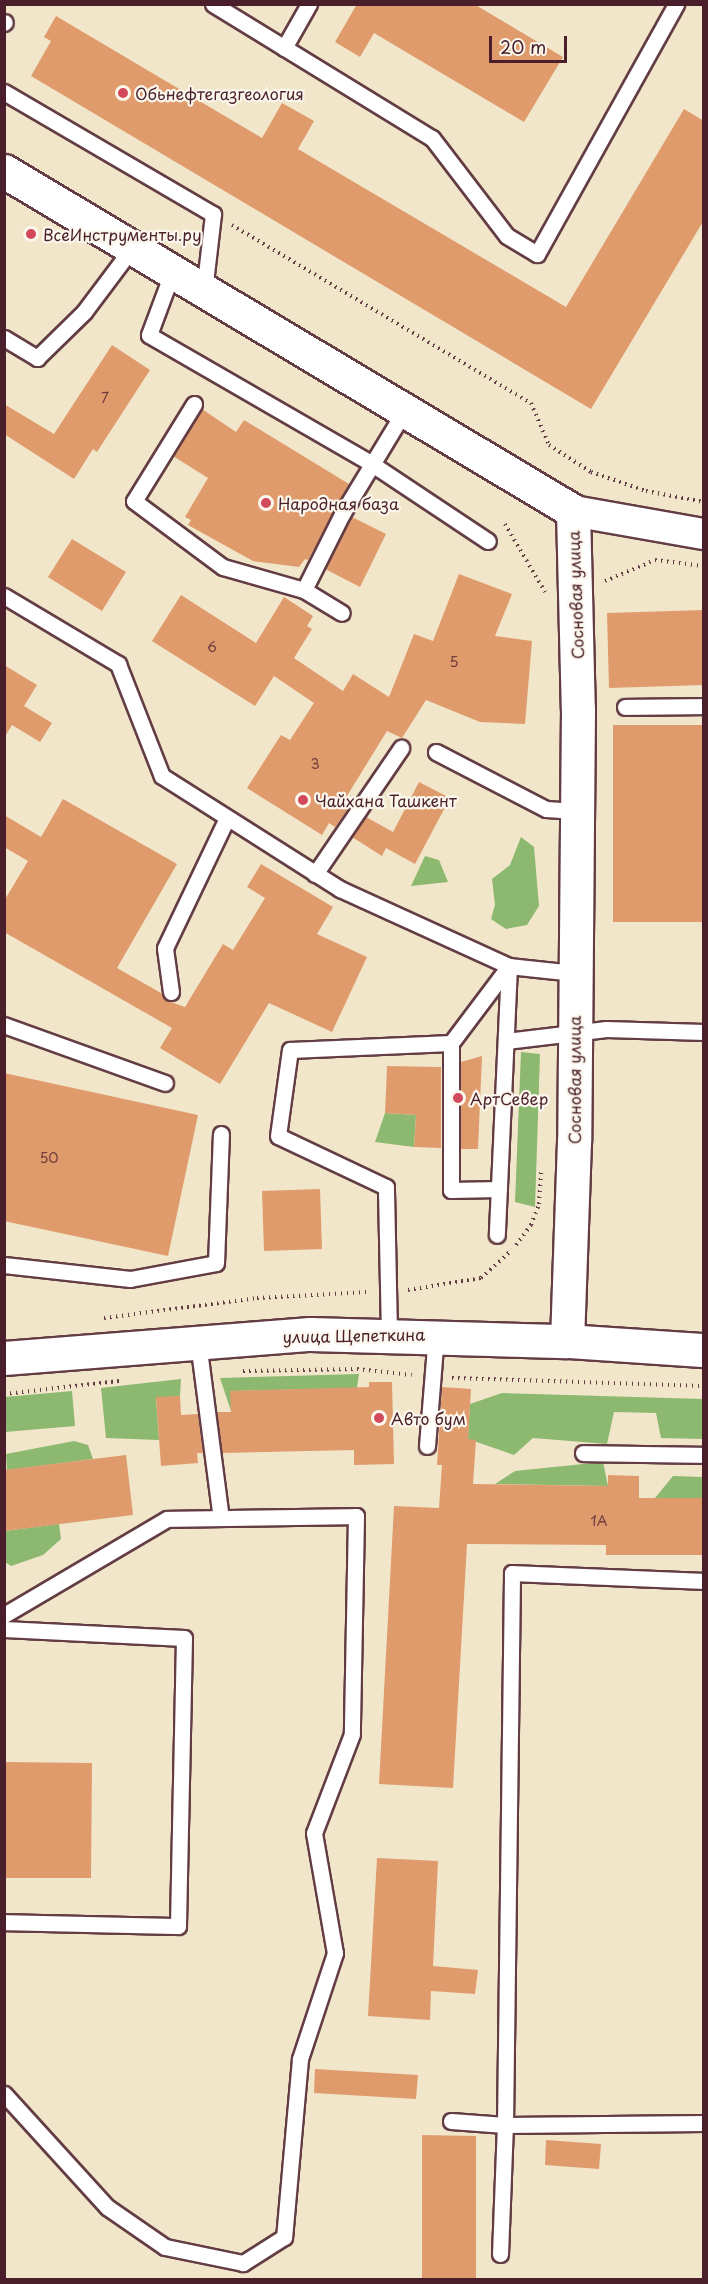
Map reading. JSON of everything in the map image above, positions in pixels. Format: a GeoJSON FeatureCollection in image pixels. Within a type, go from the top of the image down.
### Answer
{"type":"FeatureCollection","features":[{"type":"Feature","properties":{"kind":"main road","name":"Сосновая улица"},"geometry":{"type":"LineString","coordinates":[[4,171],[573,511],[576,811],[575,1032],[567,1341]]}},
{"type":"Feature","properties":{"kind":"main road","name":"улица Щепеткина"},"geometry":{"type":"LineString","coordinates":[[4,1358],[200,1357],[310,1334],[436,1334],[704,1350]]}},
{"type":"Feature","properties":{"kind":"street"},"geometry":{"type":"LineString","coordinates":[[573,511],[704,534]]}},
{"type":"Feature","properties":{"kind":"lane"},"geometry":{"type":"LineString","coordinates":[[213,4],[432,138],[507,236],[537,254],[676,4]]}},
{"type":"Feature","properties":{"kind":"lane"},"geometry":{"type":"LineString","coordinates":[[284,48],[309,4]]}},
{"type":"Feature","properties":{"kind":"lane"},"geometry":{"type":"LineString","coordinates":[[4,92],[213,214],[204,292]]}},
{"type":"Feature","properties":{"kind":"lane"},"geometry":{"type":"LineString","coordinates":[[4,338],[37,358],[84,312],[132,248]]}},
{"type":"Feature","properties":{"kind":"lane"},"geometry":{"type":"LineString","coordinates":[[172,273],[149,335],[372,464],[488,541]]}},
{"type":"Feature","properties":{"kind":"lane"},"geometry":{"type":"LineString","coordinates":[[194,404],[134,501],[223,567],[304,590],[342,613]]}},
{"type":"Feature","properties":{"kind":"lane"},"geometry":{"type":"LineString","coordinates":[[304,590],[372,464],[405,410]]}},
{"type":"Feature","properties":{"kind":"lane"},"geometry":{"type":"LineString","coordinates":[[4,596],[118,664],[162,776],[340,889],[509,966],[574,973]]}},
{"type":"Feature","properties":{"kind":"lane"},"geometry":{"type":"LineString","coordinates":[[625,707],[704,706]]}},
{"type":"Feature","properties":{"kind":"lane"},"geometry":{"type":"LineString","coordinates":[[315,874],[400,748]]}},
{"type":"Feature","properties":{"kind":"lane"},"geometry":{"type":"LineString","coordinates":[[436,752],[546,809],[576,811]]}},
{"type":"Feature","properties":{"kind":"lane"},"geometry":{"type":"LineString","coordinates":[[171,992],[165,948],[227,818]]}},
{"type":"Feature","properties":{"kind":"lane"},"geometry":{"type":"LineString","coordinates":[[497,1235],[509,966]]}},
{"type":"Feature","properties":{"kind":"lane"},"geometry":{"type":"LineString","coordinates":[[499,1189],[451,1190],[451,1042],[509,966]]}},
{"type":"Feature","properties":{"kind":"lane"},"geometry":{"type":"LineString","coordinates":[[4,1025],[165,1083]]}},
{"type":"Feature","properties":{"kind":"lane"},"geometry":{"type":"LineString","coordinates":[[506,1041],[606,1029],[704,1032]]}},
{"type":"Feature","properties":{"kind":"lane"},"geometry":{"type":"LineString","coordinates":[[389,1334],[386,1187],[278,1136],[290,1050],[451,1042]]}},
{"type":"Feature","properties":{"kind":"lane"},"geometry":{"type":"LineString","coordinates":[[4,1265],[130,1279],[216,1263],[221,1134]]}},
{"type":"Feature","properties":{"kind":"lane"},"geometry":{"type":"LineString","coordinates":[[427,1446],[436,1334]]}},
{"type":"Feature","properties":{"kind":"lane"},"geometry":{"type":"LineString","coordinates":[[200,1357],[221,1518]]}},
{"type":"Feature","properties":{"kind":"lane"},"geometry":{"type":"LineString","coordinates":[[583,1453],[704,1455]]}},
{"type":"Feature","properties":{"kind":"lane"},"geometry":{"type":"LineString","coordinates":[[4,1615],[167,1519],[356,1516],[352,1734],[314,1833],[335,1953],[300,2059],[284,2237],[243,2263],[165,2247],[107,2207],[4,2094]]}},
{"type":"Feature","properties":{"kind":"lane"},"geometry":{"type":"LineString","coordinates":[[500,2254],[505,2125],[512,1573],[704,1581]]}},
{"type":"Feature","properties":{"kind":"lane"},"geometry":{"type":"LineString","coordinates":[[4,1629],[184,1638],[178,1926],[4,1922]]}},
{"type":"Feature","properties":{"kind":"lane"},"geometry":{"type":"LineString","coordinates":[[451,2121],[505,2125],[704,2123]]}},
{"type":"Feature","properties":{"kind":"path"},"geometry":{"type":"LineString","coordinates":[[213,214],[531,403],[549,445],[591,472],[646,491],[704,502]]}},
{"type":"Feature","properties":{"kind":"path"},"geometry":{"type":"LineString","coordinates":[[600,588],[606,579],[655,560],[704,566]]}},
{"type":"Feature","properties":{"kind":"path"},"geometry":{"type":"LineString","coordinates":[[200,1357],[357,1369],[432,1378],[704,1386]]}},
{"type":"Feature","properties":{"kind":"path"},"geometry":{"type":"LineString","coordinates":[[4,1394],[121,1381]]}},
{"type":"Feature","properties":{"kind":"green space"},"geometry":{"type":"Polygon","coordinates":[[[521,837],[534,847],[539,906],[527,925],[506,929],[491,919],[495,905],[492,879],[510,865],[521,837]]]}},
{"type":"Feature","properties":{"kind":"green space"},"geometry":{"type":"Polygon","coordinates":[[[425,856],[439,860],[448,882],[411,886],[425,856]]]}},
{"type":"Feature","properties":{"kind":"green space"},"geometry":{"type":"Polygon","coordinates":[[[521,1052],[540,1054],[535,1207],[515,1202],[521,1052]]]}},
{"type":"Feature","properties":{"kind":"green space"},"geometry":{"type":"Polygon","coordinates":[[[385,1113],[416,1115],[414,1147],[375,1142],[385,1113]]]}},
{"type":"Feature","properties":{"kind":"green space"},"geometry":{"type":"Polygon","coordinates":[[[359,1374],[357,1388],[231,1391],[231,1411],[220,1378],[359,1374]]]}},
{"type":"Feature","properties":{"kind":"green space"},"geometry":{"type":"Polygon","coordinates":[[[181,1379],[180,1396],[156,1398],[159,1440],[106,1438],[101,1388],[181,1379]]]}},
{"type":"Feature","properties":{"kind":"green space"},"geometry":{"type":"Polygon","coordinates":[[[72,1391],[75,1426],[5,1432],[5,1397],[72,1391]]]}},
{"type":"Feature","properties":{"kind":"green space"},"geometry":{"type":"Polygon","coordinates":[[[502,1393],[703,1399],[703,1439],[661,1438],[656,1413],[614,1412],[607,1444],[533,1438],[514,1455],[468,1439],[470,1404],[502,1393]]]}},
{"type":"Feature","properties":{"kind":"green space"},"geometry":{"type":"Polygon","coordinates":[[[74,1441],[88,1445],[93,1459],[7,1470],[6,1454],[74,1441]]]}},
{"type":"Feature","properties":{"kind":"green space"},"geometry":{"type":"Polygon","coordinates":[[[603,1462],[608,1486],[495,1484],[515,1471],[603,1462]]]}},
{"type":"Feature","properties":{"kind":"green space"},"geometry":{"type":"Polygon","coordinates":[[[673,1476],[703,1477],[703,1498],[655,1498],[673,1476]]]}},
{"type":"Feature","properties":{"kind":"green space"},"geometry":{"type":"Polygon","coordinates":[[[59,1524],[61,1539],[43,1555],[11,1566],[5,1562],[4,1531],[59,1524]]]}},
{"type":"Feature","properties":{"kind":"building"},"geometry":{"type":"Polygon","coordinates":[[[357,4],[474,4],[563,57],[524,122],[374,33],[360,57],[335,42],[357,4]]]}},
{"type":"Feature","properties":{"kind":"building"},"geometry":{"type":"Polygon","coordinates":[[[56,16],[262,138],[282,103],[314,121],[298,149],[566,307],[684,109],[704,121],[704,220],[591,409],[31,76],[51,41],[44,37],[56,16]]]}},
{"type":"Feature","properties":{"kind":"building"},"geometry":{"type":"Polygon","coordinates":[[[112,345],[150,370],[97,452],[93,449],[74,479],[4,434],[4,404],[54,434],[112,345]]]}},
{"type":"Feature","properties":{"kind":"building","name":"Народная база"},"geometry":{"type":"Polygon","coordinates":[[[202,409],[236,432],[244,420],[349,484],[308,560],[305,559],[299,567],[253,561],[188,525],[191,520],[185,517],[208,478],[173,456],[202,409]]]}},
{"type":"Feature","properties":{"kind":"building"},"geometry":{"type":"Polygon","coordinates":[[[352,517],[386,534],[360,587],[325,569],[352,517]]]}},
{"type":"Feature","properties":{"kind":"building"},"geometry":{"type":"Polygon","coordinates":[[[72,539],[126,572],[102,611],[48,577],[72,539]]]}},
{"type":"Feature","properties":{"kind":"building"},"geometry":{"type":"Polygon","coordinates":[[[459,574],[512,594],[495,636],[532,641],[525,724],[480,722],[426,700],[402,738],[387,731],[342,804],[349,808],[335,827],[329,823],[322,835],[247,788],[281,735],[290,740],[314,703],[274,676],[255,706],[152,641],[181,595],[256,643],[284,597],[313,616],[307,626],[312,629],[294,658],[343,691],[353,674],[389,697],[414,634],[433,641],[459,574]]]}},
{"type":"Feature","properties":{"kind":"building"},"geometry":{"type":"Polygon","coordinates":[[[704,610],[704,685],[609,688],[607,613],[704,610]]]}},
{"type":"Feature","properties":{"kind":"building"},"geometry":{"type":"Polygon","coordinates":[[[4,665],[37,685],[24,706],[52,723],[40,742],[12,725],[4,738],[4,665]]]}},
{"type":"Feature","properties":{"kind":"building"},"geometry":{"type":"Polygon","coordinates":[[[613,725],[704,725],[704,922],[613,922],[613,725]]]}},
{"type":"Feature","properties":{"kind":"building"},"geometry":{"type":"Polygon","coordinates":[[[419,782],[450,798],[415,864],[386,848],[382,856],[352,837],[366,817],[393,832],[419,782]]]}},
{"type":"Feature","properties":{"kind":"building"},"geometry":{"type":"Polygon","coordinates":[[[63,799],[177,864],[117,968],[161,993],[168,1001],[185,1007],[223,944],[233,950],[265,898],[247,887],[261,864],[333,907],[317,934],[367,957],[332,1032],[269,1003],[220,1084],[160,1048],[172,1028],[4,932],[4,901],[28,861],[4,847],[4,815],[41,837],[63,799]]]}},
{"type":"Feature","properties":{"kind":"building"},"geometry":{"type":"Polygon","coordinates":[[[482,1056],[478,1149],[461,1149],[461,1062],[482,1056]]]}},
{"type":"Feature","properties":{"kind":"building"},"geometry":{"type":"Polygon","coordinates":[[[387,1066],[441,1067],[441,1148],[414,1147],[416,1115],[385,1113],[387,1066]]]}},
{"type":"Feature","properties":{"kind":"building"},"geometry":{"type":"Polygon","coordinates":[[[4,1073],[198,1115],[168,1256],[4,1221],[4,1073]]]}},
{"type":"Feature","properties":{"kind":"building"},"geometry":{"type":"Polygon","coordinates":[[[320,1189],[322,1249],[264,1251],[262,1191],[320,1189]]]}},
{"type":"Feature","properties":{"kind":"building"},"geometry":{"type":"Polygon","coordinates":[[[369,1382],[392,1382],[394,1464],[354,1465],[354,1450],[222,1453],[217,1412],[231,1412],[230,1391],[369,1387],[369,1382]]]}},
{"type":"Feature","properties":{"kind":"building"},"geometry":{"type":"Polygon","coordinates":[[[442,1387],[471,1389],[468,1439],[476,1440],[473,1484],[608,1486],[608,1475],[639,1476],[639,1498],[704,1498],[704,1555],[606,1555],[606,1545],[467,1544],[453,1788],[379,1784],[394,1506],[439,1508],[442,1465],[437,1465],[442,1387]]]}},
{"type":"Feature","properties":{"kind":"building"},"geometry":{"type":"Polygon","coordinates":[[[180,1396],[181,1415],[198,1414],[203,1453],[197,1453],[198,1463],[161,1466],[156,1397],[180,1396]]]}},
{"type":"Feature","properties":{"kind":"building"},"geometry":{"type":"Polygon","coordinates":[[[126,1455],[133,1515],[4,1531],[4,1470],[126,1455]]]}},
{"type":"Feature","properties":{"kind":"building"},"geometry":{"type":"Polygon","coordinates":[[[4,1762],[92,1763],[91,1878],[4,1878],[4,1762]]]}},
{"type":"Feature","properties":{"kind":"building"},"geometry":{"type":"Polygon","coordinates":[[[377,1858],[438,1861],[433,1966],[478,1970],[475,1994],[431,1991],[430,2020],[368,2016],[377,1858]]]}},
{"type":"Feature","properties":{"kind":"building"},"geometry":{"type":"Polygon","coordinates":[[[315,2069],[418,2075],[416,2099],[314,2093],[315,2069]]]}},
{"type":"Feature","properties":{"kind":"building"},"geometry":{"type":"Polygon","coordinates":[[[422,2135],[476,2136],[476,2280],[422,2280],[422,2135]]]}},
{"type":"Feature","properties":{"kind":"building"},"geometry":{"type":"Polygon","coordinates":[[[546,2140],[601,2144],[599,2169],[545,2165],[546,2140]]]}},
{"type":"Feature","properties":{"kind":"place","name":"Обьнефтегазгеология"},"geometry":{"type":"Point","coordinates":[123,93]}},
{"type":"Feature","properties":{"kind":"place","name":"ВсеИнструменты.ру"},"geometry":{"type":"Point","coordinates":[31,234]}},
{"type":"Feature","properties":{"kind":"place","name":"Народная база"},"geometry":{"type":"Point","coordinates":[266,503]}},
{"type":"Feature","properties":{"kind":"place","name":"Чайхана Ташкент"},"geometry":{"type":"Point","coordinates":[303,800]}},
{"type":"Feature","properties":{"kind":"place","name":"АртСевер"},"geometry":{"type":"Point","coordinates":[458,1098]}},
{"type":"Feature","properties":{"kind":"place","name":"Авто бум"},"geometry":{"type":"Point","coordinates":[379,1418]}}]}
